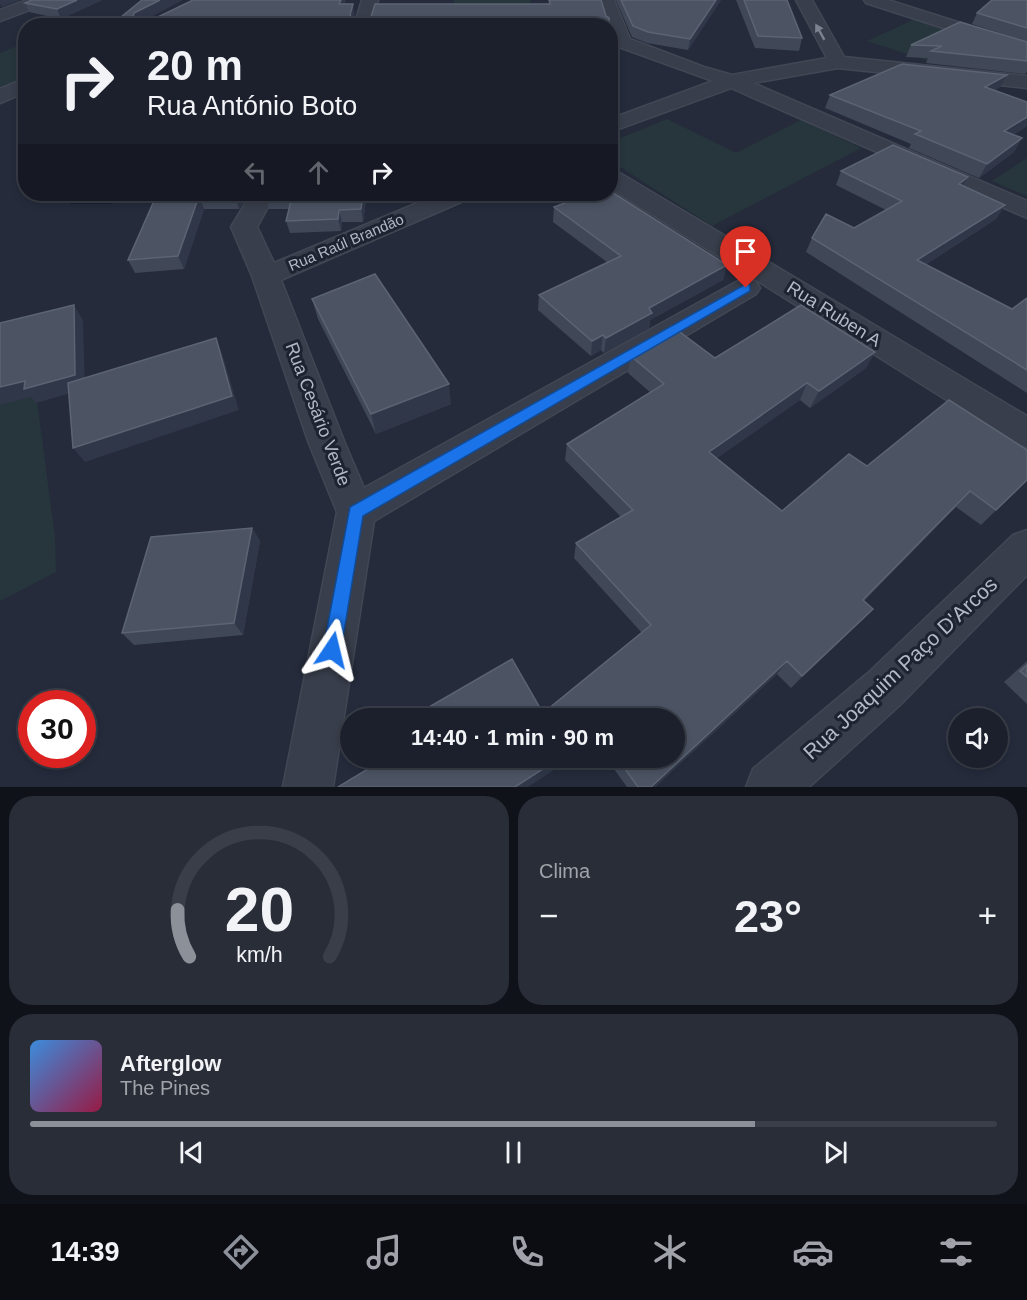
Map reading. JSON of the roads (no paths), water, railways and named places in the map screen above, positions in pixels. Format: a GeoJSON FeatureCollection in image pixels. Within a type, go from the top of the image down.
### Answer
{"type":"FeatureCollection","features":[{"type":"Feature","properties":{"kind":"street"},"geometry":{"type":"LineString","coordinates":[[0,16],[42,0]]}},
{"type":"Feature","properties":{"kind":"street"},"geometry":{"type":"LineString","coordinates":[[364,18],[370,0]]}},
{"type":"Feature","properties":{"kind":"street"},"geometry":{"type":"LineString","coordinates":[[606,0],[610,18]]}},
{"type":"Feature","properties":{"kind":"street"},"geometry":{"type":"LineString","coordinates":[[804,0],[838,63]]}},
{"type":"Feature","properties":{"kind":"street"},"geometry":{"type":"LineString","coordinates":[[872,0],[1027,51]]}},
{"type":"Feature","properties":{"kind":"street"},"geometry":{"type":"LineString","coordinates":[[618,43],[732,81],[1027,210]]}},
{"type":"Feature","properties":{"kind":"street"},"geometry":{"type":"LineString","coordinates":[[618,123],[732,81],[838,63],[1027,82]]}},
{"type":"Feature","properties":{"kind":"street"},"geometry":{"type":"LineString","coordinates":[[0,99],[18,89]]}},
{"type":"Feature","properties":{"kind":"street"},"geometry":{"type":"LineString","coordinates":[[0,99],[18,101]]}},
{"type":"Feature","properties":{"kind":"street"},"geometry":{"type":"LineString","coordinates":[[618,116],[632,117]]}},
{"type":"Feature","properties":{"kind":"street","name":"Rua Ruben A"},"geometry":{"type":"LineString","coordinates":[[618,182],[1027,433]]}},
{"type":"Feature","properties":{"kind":"street","name":"Rua Cesário Verde"},"geometry":{"type":"LineString","coordinates":[[259,201],[244,227],[266,276],[326,441],[356,512]]}},
{"type":"Feature","properties":{"kind":"street","name":"Rua Raúl Brandão"},"geometry":{"type":"LineString","coordinates":[[266,276],[443,201]]}},
{"type":"Feature","properties":{"kind":"street"},"geometry":{"type":"LineString","coordinates":[[308,787],[356,512],[746,288]]}},
{"type":"Feature","properties":{"kind":"street","name":"Rua Joaquim Paço D'Arcos"},"geometry":{"type":"LineString","coordinates":[[771,787],[884,690],[1027,548]]}},
{"type":"Feature","properties":{"kind":"water"},"geometry":{"type":"Polygon","coordinates":[[[72,201],[114,201],[112,204],[70,204],[72,201]]]}}]}
